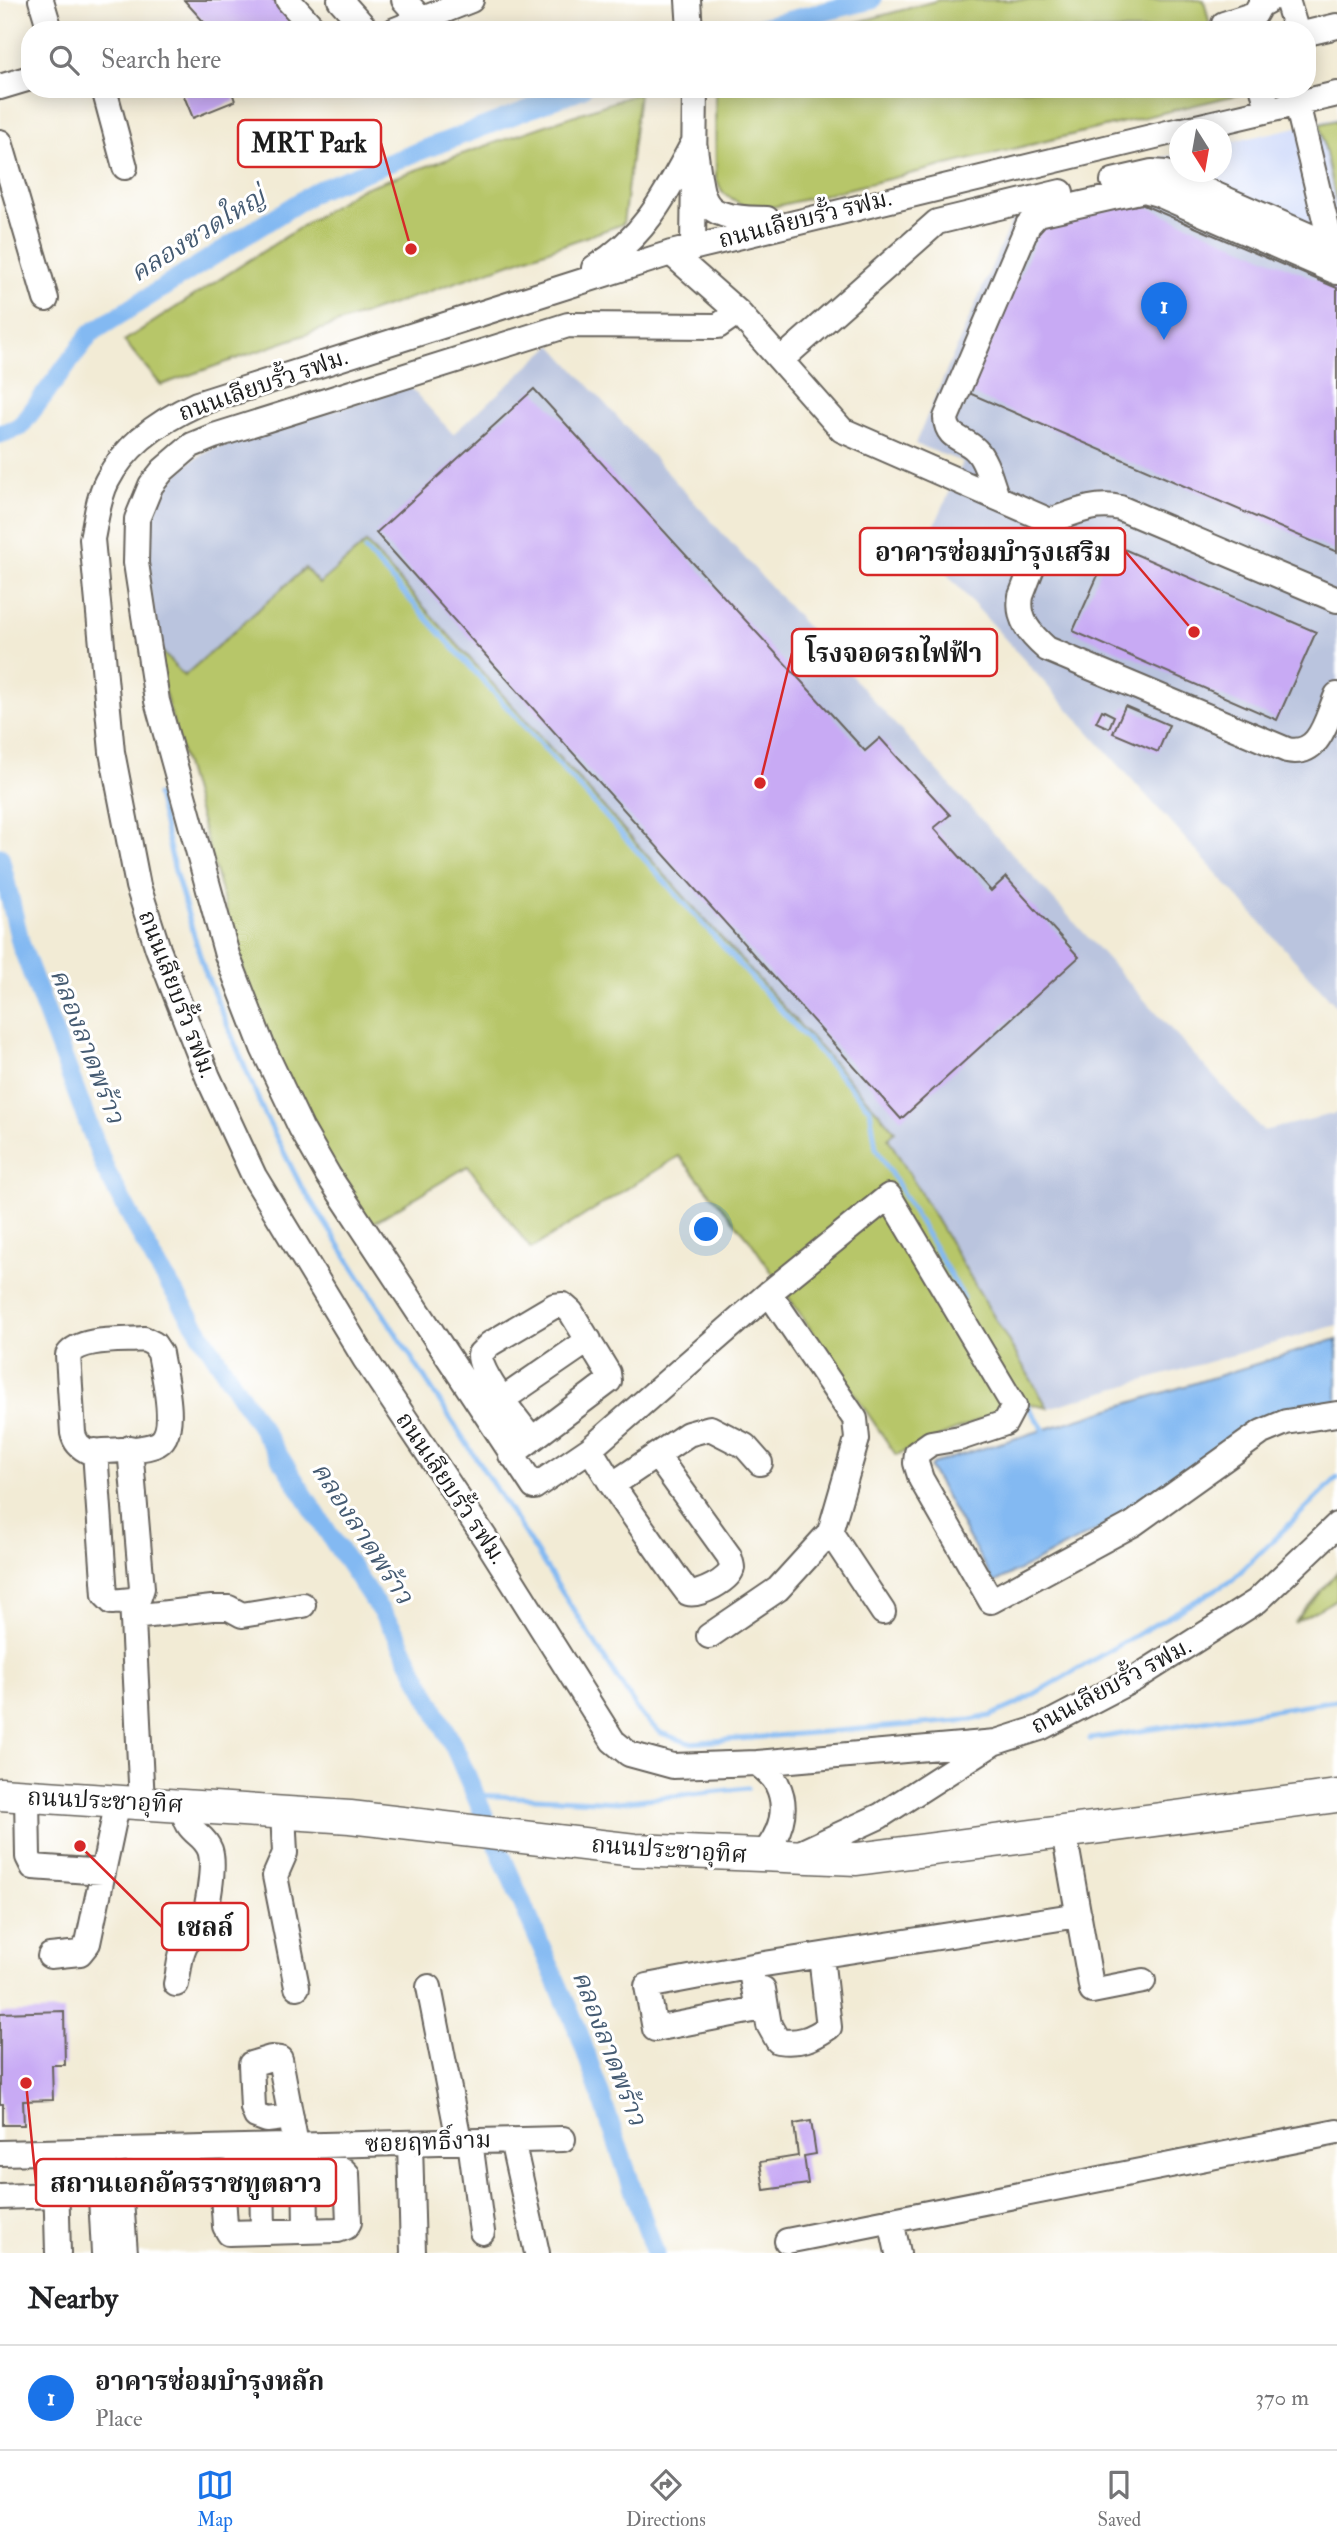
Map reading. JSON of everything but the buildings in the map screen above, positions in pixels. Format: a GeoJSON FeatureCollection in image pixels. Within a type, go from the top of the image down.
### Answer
{"type":"FeatureCollection","features":[{"type":"Feature","properties":{"kind":"main road","name":"ถนนประชาอุทิศ"},"geometry":{"type":"LineString","coordinates":[[13,1795],[350,1817],[635,1850],[857,1859],[1337,1796]]}},
{"type":"Feature","properties":{"kind":"street"},"geometry":{"type":"LineString","coordinates":[[41,0],[47,21]]}},
{"type":"Feature","properties":{"kind":"street"},"geometry":{"type":"LineString","coordinates":[[288,0],[307,21]]}},
{"type":"Feature","properties":{"kind":"street"},"geometry":{"type":"LineString","coordinates":[[340,0],[359,21]]}},
{"type":"Feature","properties":{"kind":"street"},"geometry":{"type":"LineString","coordinates":[[404,0],[422,20],[471,0]]}},
{"type":"Feature","properties":{"kind":"street"},"geometry":{"type":"LineString","coordinates":[[1287,0],[1293,21]]}},
{"type":"Feature","properties":{"kind":"street"},"geometry":{"type":"LineString","coordinates":[[1316,31],[1337,26]]}},
{"type":"Feature","properties":{"kind":"street"},"geometry":{"type":"LineString","coordinates":[[0,88],[21,81]]}},
{"type":"Feature","properties":{"kind":"street","name":"ถนนเลียบรั้ว รฟม."},"geometry":{"type":"LineString","coordinates":[[1316,96],[1337,94]]}},
{"type":"Feature","properties":{"kind":"street"},"geometry":{"type":"LineString","coordinates":[[106,98],[125,167]]}},
{"type":"Feature","properties":{"kind":"street"},"geometry":{"type":"LineString","coordinates":[[695,98],[694,142],[682,249],[842,430],[1050,521],[1090,507],[1120,508],[1337,600]]}},
{"type":"Feature","properties":{"kind":"street","name":"ถนนเลียบรั้ว รฟม."},"geometry":{"type":"LineString","coordinates":[[1218,119],[1279,100],[1298,98]]}},
{"type":"Feature","properties":{"kind":"street"},"geometry":{"type":"LineString","coordinates":[[1279,100],[1334,247]]}},
{"type":"Feature","properties":{"kind":"street","name":"ถนนเลียบรั้ว รฟม."},"geometry":{"type":"LineString","coordinates":[[1169,133],[682,249],[197,404],[169,417],[151,430],[107,480],[92,539],[112,752],[138,886],[158,950],[208,1077],[254,1176],[365,1359],[485,1538],[613,1741],[629,1754],[673,1766],[757,1763],[996,1742],[1040,1728],[1136,1678],[1257,1601],[1337,1525]]}},
{"type":"Feature","properties":{"kind":"street"},"geometry":{"type":"LineString","coordinates":[[0,142],[46,299]]}},
{"type":"Feature","properties":{"kind":"street"},"geometry":{"type":"LineString","coordinates":[[694,142],[703,197],[709,208],[736,219],[803,220]]}},
{"type":"Feature","properties":{"kind":"street"},"geometry":{"type":"LineString","coordinates":[[568,284],[612,257],[642,230],[666,195],[694,142]]}},
{"type":"Feature","properties":{"kind":"street"},"geometry":{"type":"LineString","coordinates":[[781,360],[937,222],[1152,172],[1166,173],[1334,247]]}},
{"type":"Feature","properties":{"kind":"street"},"geometry":{"type":"LineString","coordinates":[[997,498],[978,452],[974,447],[952,436],[948,431],[946,418],[1028,225],[1038,214],[1144,190],[1337,272]]}},
{"type":"Feature","properties":{"kind":"street"},"geometry":{"type":"LineString","coordinates":[[738,312],[718,326],[568,325],[214,436],[192,445],[163,470],[151,485],[137,519],[136,563],[157,701],[227,955],[262,1048],[301,1128],[328,1175],[534,1487],[590,1449],[769,1293],[889,1196],[1014,1406],[1004,1423],[960,1438],[931,1443],[917,1453],[916,1463],[921,1479],[991,1601],[1133,1524],[1262,1432],[1286,1422],[1337,1414]]}},
{"type":"Feature","properties":{"kind":"street"},"geometry":{"type":"LineString","coordinates":[[1050,521],[1019,607],[1026,627],[1047,649],[1297,752],[1306,751],[1314,745],[1337,695]]}},
{"type":"Feature","properties":{"kind":"street"},"geometry":{"type":"LineString","coordinates":[[709,1636],[778,1589],[830,1532],[857,1439],[855,1419],[769,1293]]}},
{"type":"Feature","properties":{"kind":"street"},"geometry":{"type":"LineString","coordinates":[[511,1455],[609,1381],[608,1373],[571,1312],[560,1305],[554,1306],[490,1345],[480,1354],[480,1360],[503,1399],[531,1438]]}},
{"type":"Feature","properties":{"kind":"street"},"geometry":{"type":"LineString","coordinates":[[144,1339],[154,1344],[160,1353],[169,1430],[155,1445],[95,1451],[83,1449],[74,1440],[68,1355],[75,1347],[85,1343],[144,1339]]}},
{"type":"Feature","properties":{"kind":"street"},"geometry":{"type":"LineString","coordinates":[[503,1399],[589,1340]]}},
{"type":"Feature","properties":{"kind":"street"},"geometry":{"type":"LineString","coordinates":[[612,1485],[688,1434],[710,1428],[745,1446],[760,1463]]}},
{"type":"Feature","properties":{"kind":"street"},"geometry":{"type":"LineString","coordinates":[[50,1956],[80,1953],[88,1943],[103,1872],[130,1802],[133,1609],[142,1588],[130,1448]]}},
{"type":"Feature","properties":{"kind":"street"},"geometry":{"type":"LineString","coordinates":[[590,1449],[688,1593],[698,1594],[711,1588],[730,1572],[732,1565],[729,1556],[657,1456]]}},
{"type":"Feature","properties":{"kind":"street"},"geometry":{"type":"LineString","coordinates":[[95,1451],[105,1595],[112,1602],[133,1609],[229,1608],[242,1615],[303,1605]]}},
{"type":"Feature","properties":{"kind":"street"},"geometry":{"type":"LineString","coordinates":[[830,1532],[883,1612]]}},
{"type":"Feature","properties":{"kind":"street"},"geometry":{"type":"LineString","coordinates":[[757,1763],[777,1784],[783,1809],[776,1840],[777,1856],[880,1816],[996,1742]]}},
{"type":"Feature","properties":{"kind":"street"},"geometry":{"type":"LineString","coordinates":[[13,1795],[28,1857],[33,1867],[103,1872]]}},
{"type":"Feature","properties":{"kind":"street"},"geometry":{"type":"LineString","coordinates":[[176,1984],[184,1945],[202,1923],[212,1870],[210,1850],[184,1819],[183,1805]]}},
{"type":"Feature","properties":{"kind":"street"},"geometry":{"type":"LineString","coordinates":[[283,1812],[285,1853],[275,1876],[297,1987]]}},
{"type":"Feature","properties":{"kind":"street"},"geometry":{"type":"LineString","coordinates":[[1064,1833],[1091,1991],[1143,1981]]}},
{"type":"Feature","properties":{"kind":"street"},"geometry":{"type":"LineString","coordinates":[[821,1956],[829,2027],[810,2040],[778,2041],[769,2025],[754,1966],[1079,1915]]}},
{"type":"Feature","properties":{"kind":"street"},"geometry":{"type":"LineString","coordinates":[[429,1987],[482,2232]]}},
{"type":"Feature","properties":{"kind":"street"},"geometry":{"type":"LineString","coordinates":[[291,2117],[302,2153],[306,2231]]}},
{"type":"Feature","properties":{"kind":"street"},"geometry":{"type":"LineString","coordinates":[[787,2241],[1337,2132]]}},
{"type":"Feature","properties":{"kind":"street","name":"ซอยฤทธิ์งาม"},"geometry":{"type":"LineString","coordinates":[[0,2153],[98,2150],[302,2153],[464,2140],[563,2139]]}},
{"type":"Feature","properties":{"kind":"street"},"geometry":{"type":"LineString","coordinates":[[512,2140],[537,2253]]}},
{"type":"Feature","properties":{"kind":"street"},"geometry":{"type":"LineString","coordinates":[[410,2143],[413,2253]]}},
{"type":"Feature","properties":{"kind":"street"},"geometry":{"type":"LineString","coordinates":[[98,2150],[104,2253]]}},
{"type":"Feature","properties":{"kind":"street"},"geometry":{"type":"LineString","coordinates":[[302,2153],[343,2170],[347,2175],[349,2222],[346,2227],[338,2230],[229,2233],[222,2178],[226,2172],[262,2169],[302,2153]]}},
{"type":"Feature","properties":{"kind":"street"},"geometry":{"type":"LineString","coordinates":[[262,2169],[263,2232]]}},
{"type":"Feature","properties":{"kind":"street"},"geometry":{"type":"LineString","coordinates":[[58,2253],[56,2177],[119,2174],[125,2253]]}},
{"type":"Feature","properties":{"kind":"street"},"geometry":{"type":"LineString","coordinates":[[0,2197],[56,2194]]}},
{"type":"Feature","properties":{"kind":"street"},"geometry":{"type":"LineString","coordinates":[[891,2220],[898,2253]]}},
{"type":"Feature","properties":{"kind":"shaded area"},"geometry":{"type":"Polygon","coordinates":[[[1337,118],[1337,259],[1193,182],[1232,182],[1232,142],[1337,118]]]}},
{"type":"Feature","properties":{"kind":"shaded area"},"geometry":{"type":"Polygon","coordinates":[[[1169,156],[1169,169],[1152,160],[1169,156]]]}},
{"type":"Feature","properties":{"kind":"shaded area"},"geometry":{"type":"Polygon","coordinates":[[[1153,180],[1337,260],[1337,1007],[924,549],[963,462],[915,444],[1016,210],[1153,180]]]}},
{"type":"Feature","properties":{"kind":"shaded area"},"geometry":{"type":"Polygon","coordinates":[[[552,345],[1263,1131],[1337,1113],[1337,1325],[1048,1408],[888,1137],[895,1131],[366,544],[319,584],[305,569],[184,676],[158,647],[147,571],[149,527],[163,492],[190,462],[212,449],[409,386],[453,434],[552,345]]]}},
{"type":"Feature","properties":{"kind":"green space"},"geometry":{"type":"Polygon","coordinates":[[[939,0],[1204,0],[1209,21],[862,21],[939,0]]]}},
{"type":"Feature","properties":{"kind":"green space"},"geometry":{"type":"Polygon","coordinates":[[[625,98],[638,98],[623,224],[161,385],[124,341],[358,190],[625,98]]]}},
{"type":"Feature","properties":{"kind":"green space"},"geometry":{"type":"Polygon","coordinates":[[[715,98],[1224,98],[773,207],[740,204],[722,192],[716,178],[715,98]]]}},
{"type":"Feature","properties":{"kind":"green space"},"geometry":{"type":"Polygon","coordinates":[[[1337,120],[1337,207],[1320,124],[1337,120]]]}},
{"type":"Feature","properties":{"kind":"green space"},"geometry":{"type":"Polygon","coordinates":[[[366,543],[895,1131],[888,1138],[1048,1408],[1022,1402],[896,1455],[749,1239],[679,1156],[531,1249],[468,1166],[366,1227],[265,1047],[160,676],[158,647],[184,676],[305,568],[319,584],[366,543]]]}},
{"type":"Feature","properties":{"kind":"green space"},"geometry":{"type":"Polygon","coordinates":[[[1337,1572],[1337,1599],[1294,1623],[1337,1572]]]}},
{"type":"Feature","properties":{"kind":"water"},"geometry":{"type":"Polygon","coordinates":[[[1337,1339],[1337,1404],[1264,1417],[1099,1529],[994,1583],[930,1468],[932,1464],[1337,1339]]]}},
{"type":"Feature","properties":{"kind":"waterway","name":"คลองชวดใหญ่"},"geometry":{"type":"LineString","coordinates":[[786,21],[872,0]]}},
{"type":"Feature","properties":{"kind":"waterway","name":"คลองชวดใหญ่"},"geometry":{"type":"LineString","coordinates":[[0,434],[20,427],[91,333],[318,190],[558,98]]}},
{"type":"Feature","properties":{"kind":"waterway"},"geometry":{"type":"LineString","coordinates":[[365,550],[870,1109],[876,1148],[964,1298]]}},
{"type":"Feature","properties":{"kind":"waterway"},"geometry":{"type":"LineString","coordinates":[[157,795],[175,871],[204,969],[264,1113],[300,1184],[641,1715],[661,1733],[689,1743],[971,1720],[990,1716],[1015,1705],[1232,1580],[1337,1478]]}},
{"type":"Feature","properties":{"kind":"waterway","name":"คลองลาดพร้าว"},"geometry":{"type":"LineString","coordinates":[[0,857],[21,945],[106,1171],[157,1265],[336,1545],[395,1632],[456,1751],[579,2033],[655,2253]]}},
{"type":"Feature","properties":{"kind":"waterway"},"geometry":{"type":"LineString","coordinates":[[1024,1401],[1044,1430]]}},
{"type":"Feature","properties":{"kind":"waterway"},"geometry":{"type":"LineString","coordinates":[[1090,1739],[1337,1700]]}},
{"type":"Feature","properties":{"kind":"waterway"},"geometry":{"type":"LineString","coordinates":[[476,1795],[618,1802],[748,1788]]}},
{"type":"Feature","properties":{"kind":"place","name":"MRT Park"},"geometry":{"type":"Point","coordinates":[411,249]}},
{"type":"Feature","properties":{"kind":"place","name":"อาคารซ่อมบำรุงหลัก"},"geometry":{"type":"Point","coordinates":[1164,340]}},
{"type":"Feature","properties":{"kind":"place","name":"อาคารซ่อมบำรุงเสริม"},"geometry":{"type":"Point","coordinates":[1194,632]}},
{"type":"Feature","properties":{"kind":"place","name":"โรงจอดรถไฟฟ้า"},"geometry":{"type":"Point","coordinates":[760,783]}},
{"type":"Feature","properties":{"kind":"place","name":"เชลล์"},"geometry":{"type":"Point","coordinates":[80,1846]}},
{"type":"Feature","properties":{"kind":"place","name":"สถานเอกอัครราชทูตลาว"},"geometry":{"type":"Point","coordinates":[26,2083]}}]}
